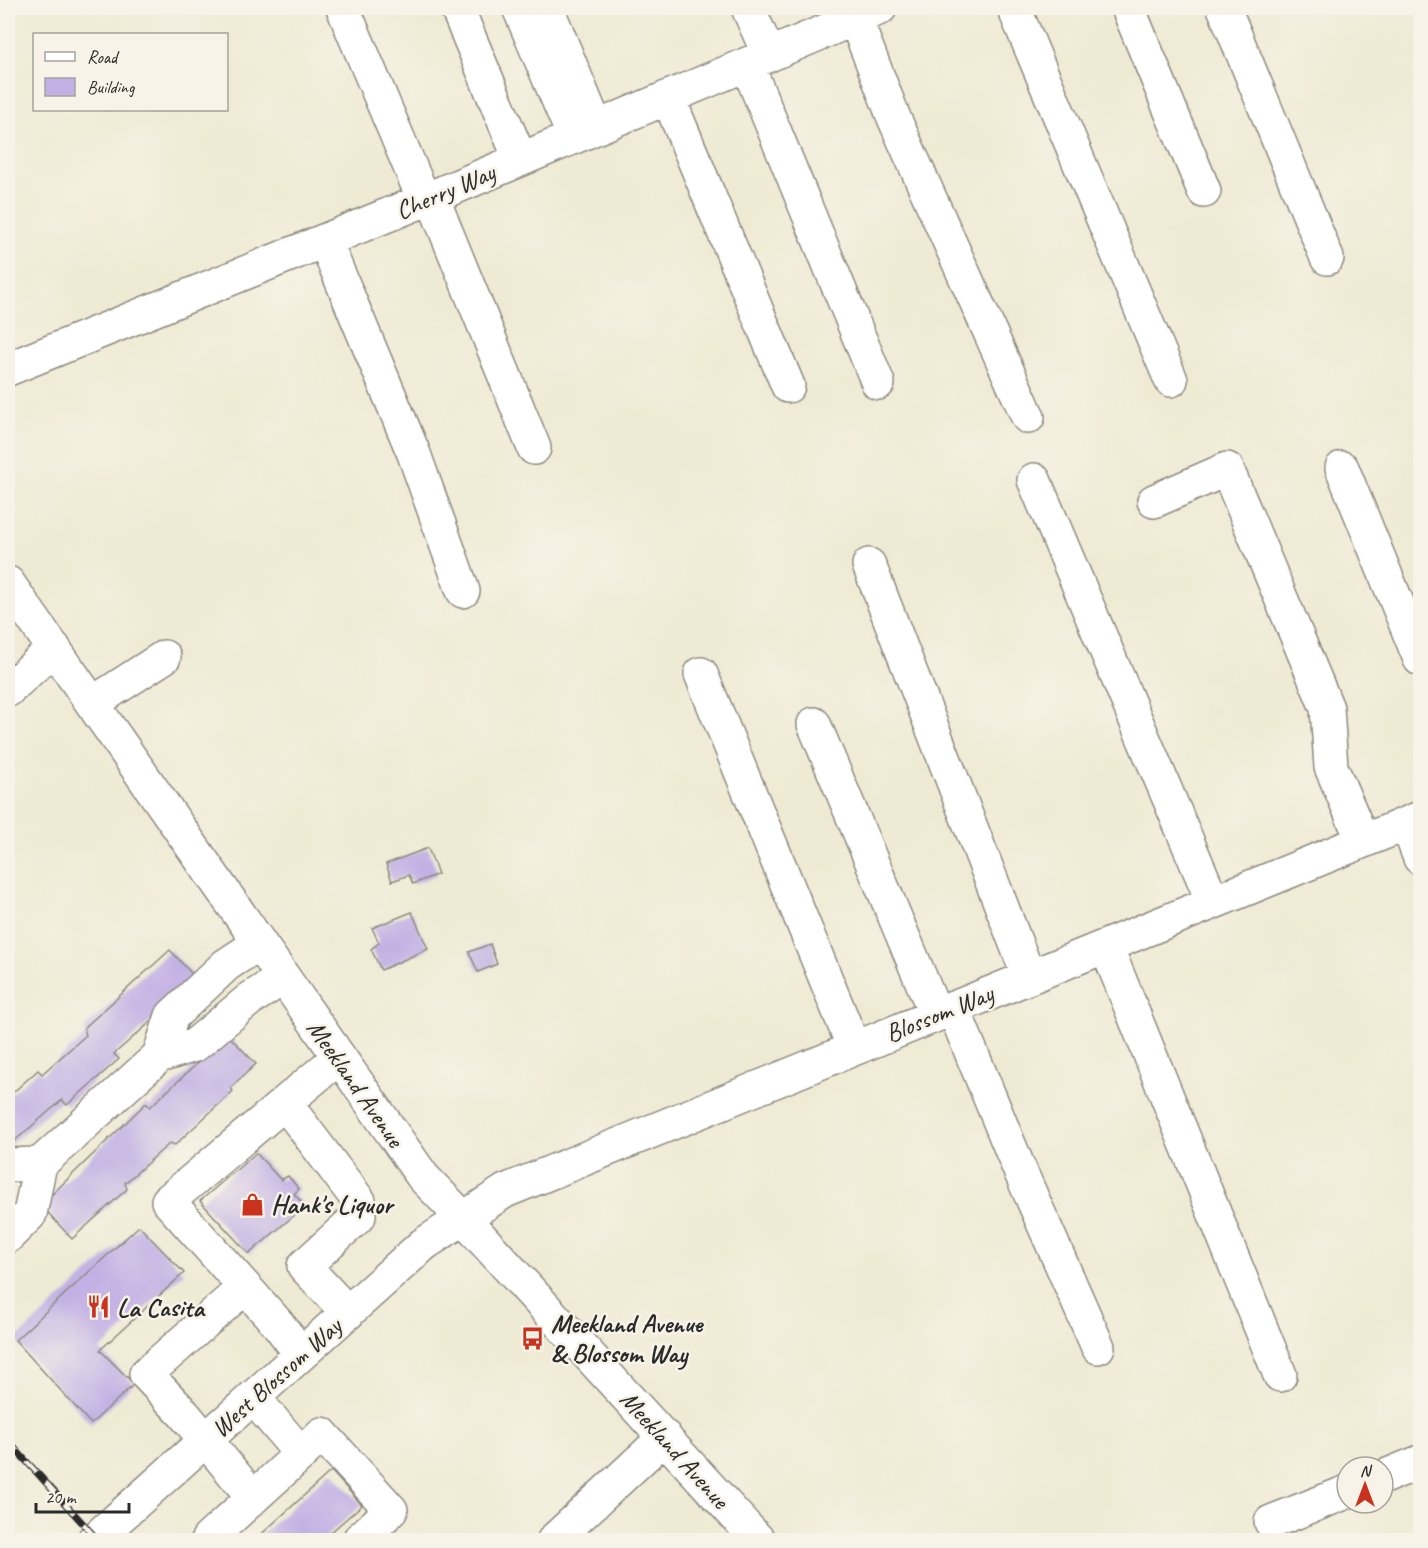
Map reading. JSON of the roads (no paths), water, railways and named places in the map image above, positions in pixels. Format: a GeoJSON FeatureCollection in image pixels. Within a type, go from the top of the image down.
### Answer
{"type":"FeatureCollection","features":[{"type":"Feature","properties":{"kind":"street"},"geometry":{"type":"LineString","coordinates":[[343,8],[428,198],[534,448]]}},
{"type":"Feature","properties":{"kind":"street"},"geometry":{"type":"LineString","coordinates":[[457,8],[520,159]]}},
{"type":"Feature","properties":{"kind":"street"},"geometry":{"type":"LineString","coordinates":[[519,8],[585,132]]}},
{"type":"Feature","properties":{"kind":"street"},"geometry":{"type":"LineString","coordinates":[[547,8],[585,132]]}},
{"type":"Feature","properties":{"kind":"street"},"geometry":{"type":"LineString","coordinates":[[748,8],[758,59],[878,383]]}},
{"type":"Feature","properties":{"kind":"street"},"geometry":{"type":"LineString","coordinates":[[1014,8],[1171,380]]}},
{"type":"Feature","properties":{"kind":"street"},"geometry":{"type":"LineString","coordinates":[[1128,8],[1204,192]]}},
{"type":"Feature","properties":{"kind":"street"},"geometry":{"type":"LineString","coordinates":[[1224,8],[1327,258]]}},
{"type":"Feature","properties":{"kind":"street"},"geometry":{"type":"LineString","coordinates":[[868,13],[894,118],[1028,417]]}},
{"type":"Feature","properties":{"kind":"street","name":"Cherry Way"},"geometry":{"type":"LineString","coordinates":[[8,369],[325,241],[868,13]]}},
{"type":"Feature","properties":{"kind":"street"},"geometry":{"type":"LineString","coordinates":[[668,98],[788,386]]}},
{"type":"Feature","properties":{"kind":"street"},"geometry":{"type":"LineString","coordinates":[[325,241],[414,454],[463,591]]}},
{"type":"Feature","properties":{"kind":"street"},"geometry":{"type":"LineString","coordinates":[[1342,468],[1420,659]]}},
{"type":"Feature","properties":{"kind":"street"},"geometry":{"type":"LineString","coordinates":[[1154,501],[1227,469],[1327,708],[1331,767],[1363,841]]}},
{"type":"Feature","properties":{"kind":"street"},"geometry":{"type":"LineString","coordinates":[[1034,480],[1213,902]]}},
{"type":"Feature","properties":{"kind":"street"},"geometry":{"type":"LineString","coordinates":[[868,565],[1029,977]]}},
{"type":"Feature","properties":{"kind":"street","name":"Meekland Avenue"},"geometry":{"type":"LineString","coordinates":[[8,583],[258,944],[423,1177],[464,1218],[758,1540]]}},
{"type":"Feature","properties":{"kind":"street"},"geometry":{"type":"LineString","coordinates":[[8,690],[54,648]]}},
{"type":"Feature","properties":{"kind":"street"},"geometry":{"type":"LineString","coordinates":[[93,704],[164,657]]}},
{"type":"Feature","properties":{"kind":"street"},"geometry":{"type":"LineString","coordinates":[[701,674],[854,1048]]}},
{"type":"Feature","properties":{"kind":"street"},"geometry":{"type":"LineString","coordinates":[[814,724],[944,1011],[1018,1166],[1098,1347]]}},
{"type":"Feature","properties":{"kind":"street"},"geometry":{"type":"LineString","coordinates":[[1414,821],[1420,858]]}},
{"type":"Feature","properties":{"kind":"street","name":"Blossom Way"},"geometry":{"type":"LineString","coordinates":[[464,1218],[505,1191],[1414,821]]}},
{"type":"Feature","properties":{"kind":"street"},"geometry":{"type":"LineString","coordinates":[[159,1056],[172,1016],[226,965],[258,944]]}},
{"type":"Feature","properties":{"kind":"street"},"geometry":{"type":"LineString","coordinates":[[1106,946],[1280,1375]]}},
{"type":"Feature","properties":{"kind":"street"},"geometry":{"type":"LineString","coordinates":[[8,1236],[30,1214],[40,1164],[159,1056],[195,1045],[250,999],[283,978]]}},
{"type":"Feature","properties":{"kind":"street"},"geometry":{"type":"LineString","coordinates":[[302,1354],[168,1202],[338,1058]]}},
{"type":"Feature","properties":{"kind":"street"},"geometry":{"type":"LineString","coordinates":[[285,1103],[358,1201],[358,1216],[304,1266],[348,1312]]}},
{"type":"Feature","properties":{"kind":"street"},"geometry":{"type":"LineString","coordinates":[[8,1165],[40,1164]]}},
{"type":"Feature","properties":{"kind":"street","name":"West Blossom Way"},"geometry":{"type":"LineString","coordinates":[[94,1540],[424,1244],[464,1218]]}},
{"type":"Feature","properties":{"kind":"street"},"geometry":{"type":"LineString","coordinates":[[245,1287],[146,1374],[254,1497]]}},
{"type":"Feature","properties":{"kind":"street"},"geometry":{"type":"LineString","coordinates":[[254,1397],[302,1454]]}},
{"type":"Feature","properties":{"kind":"street"},"geometry":{"type":"LineString","coordinates":[[208,1539],[322,1434],[391,1510],[359,1540]]}},
{"type":"Feature","properties":{"kind":"street"},"geometry":{"type":"LineString","coordinates":[[554,1540],[665,1437]]}},
{"type":"Feature","properties":{"kind":"street"},"geometry":{"type":"LineString","coordinates":[[1395,1472],[1420,1462]]}},
{"type":"Feature","properties":{"kind":"street"},"geometry":{"type":"LineString","coordinates":[[1271,1522],[1335,1497]]}},
{"type":"Feature","properties":{"kind":"railway"},"geometry":{"type":"LineString","coordinates":[[8,1441],[98,1540]]}},
{"type":"Feature","properties":{"kind":"place","name":"Hank's Liquor"},"geometry":{"type":"Point","coordinates":[253,1204]}},
{"type":"Feature","properties":{"kind":"place","name":"La Casita"},"geometry":{"type":"Point","coordinates":[99,1307]}},
{"type":"Feature","properties":{"kind":"place","name":"Meekland Avenue & Blossom Way"},"geometry":{"type":"Point","coordinates":[533,1338]}}]}
